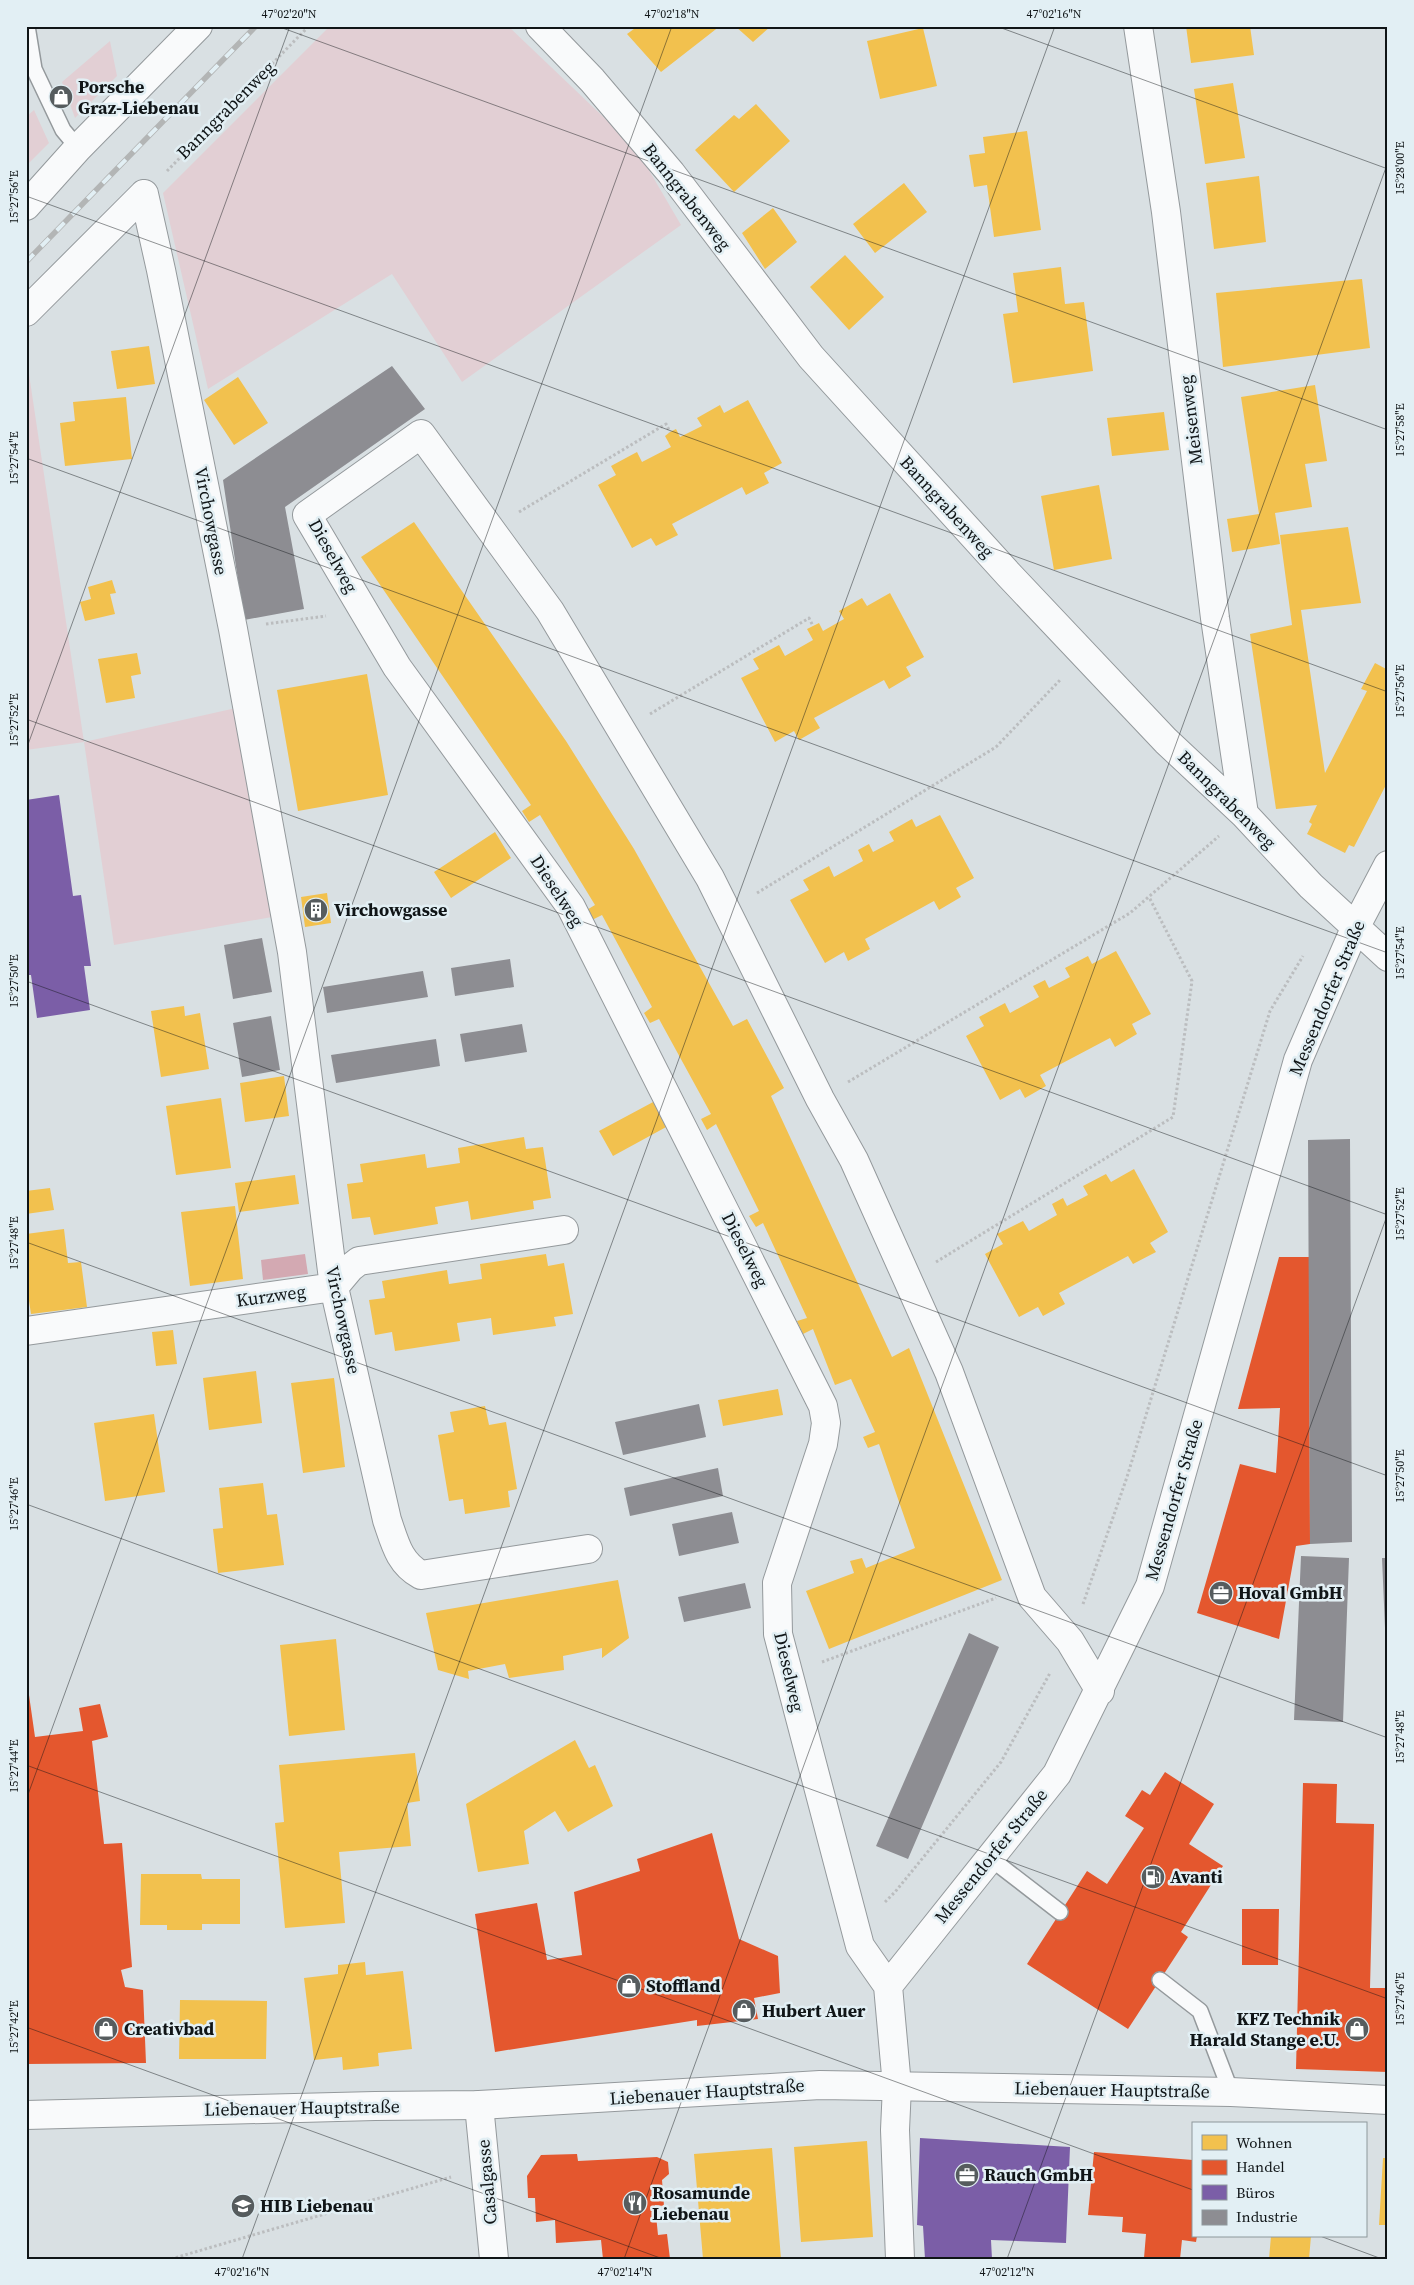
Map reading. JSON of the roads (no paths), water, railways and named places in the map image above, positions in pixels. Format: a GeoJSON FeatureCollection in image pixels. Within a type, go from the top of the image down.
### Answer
{"type":"FeatureCollection","features":[{"type":"Feature","properties":{"kind":"street"},"geometry":{"type":"LineString","coordinates":[[26,206],[78,148],[198,26]]}},
{"type":"Feature","properties":{"kind":"street","name":"Banngrabenweg"},"geometry":{"type":"LineString","coordinates":[[540,26],[592,80],[671,173],[811,357],[1084,655],[1166,741],[1244,814],[1311,886],[1388,957]]}},
{"type":"Feature","properties":{"kind":"street","name":"Meisenweg"},"geometry":{"type":"LineString","coordinates":[[1138,26],[1166,212],[1215,618],[1244,814]]}},
{"type":"Feature","properties":{"kind":"street","name":"Virchowgasse"},"geometry":{"type":"LineString","coordinates":[[26,312],[144,194],[233,628],[292,952],[334,1287],[388,1520],[398,1554],[410,1569],[421,1575],[588,1549]]}},
{"type":"Feature","properties":{"kind":"street","name":"Dieselweg"},"geometry":{"type":"LineString","coordinates":[[888,1986],[860,1946],[855,1930],[778,1634],[777,1584],[823,1444],[826,1423],[823,1406],[571,907],[397,667],[307,515],[421,434],[550,611],[710,878],[820,1099],[854,1160],[949,1372],[1032,1597],[1070,1641],[1100,1691]]}},
{"type":"Feature","properties":{"kind":"street","name":"Messendorfer Straße"},"geometry":{"type":"LineString","coordinates":[[888,1986],[1057,1774],[1100,1691],[1150,1586],[1298,1060],[1356,926],[1388,866]]}},
{"type":"Feature","properties":{"kind":"street"},"geometry":{"type":"LineString","coordinates":[[334,1287],[350,1268],[359,1261],[564,1230]]}},
{"type":"Feature","properties":{"kind":"street","name":"Kurzweg"},"geometry":{"type":"LineString","coordinates":[[26,1331],[334,1287]]}},
{"type":"Feature","properties":{"kind":"street"},"geometry":{"type":"LineString","coordinates":[[888,1986],[897,2086],[895,2130],[900,2259]]}},
{"type":"Feature","properties":{"kind":"street","name":"Liebenauer Hauptstraße"},"geometry":{"type":"LineString","coordinates":[[26,2115],[375,2106],[479,2106],[820,2085],[1139,2092],[1231,2092],[1388,2100]]}},
{"type":"Feature","properties":{"kind":"street","name":"Casalgasse"},"geometry":{"type":"LineString","coordinates":[[479,2106],[494,2259]]}},
{"type":"Feature","properties":{"kind":"lane"},"geometry":{"type":"LineString","coordinates":[[27,26],[37,76],[63,130],[78,148]]}},
{"type":"Feature","properties":{"kind":"lane"},"geometry":{"type":"LineString","coordinates":[[990,1858],[1060,1912]]}},
{"type":"Feature","properties":{"kind":"lane"},"geometry":{"type":"LineString","coordinates":[[1160,1980],[1200,2011],[1231,2092]]}},
{"type":"Feature","properties":{"kind":"railway"},"geometry":{"type":"LineString","coordinates":[[26,262],[256,26]]}},
{"type":"Feature","properties":{"kind":"place","name":"Porsche Graz-Liebenau"},"geometry":{"type":"Point","coordinates":[61,97]}},
{"type":"Feature","properties":{"kind":"place","name":"Virchowgasse"},"geometry":{"type":"Point","coordinates":[316,910]}},
{"type":"Feature","properties":{"kind":"place","name":"Hoval GmbH"},"geometry":{"type":"Point","coordinates":[1221,1593]}},
{"type":"Feature","properties":{"kind":"place","name":"Avanti"},"geometry":{"type":"Point","coordinates":[1153,1877]}},
{"type":"Feature","properties":{"kind":"place","name":"Stoffland"},"geometry":{"type":"Point","coordinates":[629,1986]}},
{"type":"Feature","properties":{"kind":"place","name":"Hubert Auer"},"geometry":{"type":"Point","coordinates":[744,2011]}},
{"type":"Feature","properties":{"kind":"place","name":"Creativbad"},"geometry":{"type":"Point","coordinates":[106,2029]}},
{"type":"Feature","properties":{"kind":"place","name":"KFZ Technik Harald Stange e.U."},"geometry":{"type":"Point","coordinates":[1357,2029]}},
{"type":"Feature","properties":{"kind":"place","name":"Rauch GmbH"},"geometry":{"type":"Point","coordinates":[967,2175]}},
{"type":"Feature","properties":{"kind":"place","name":"Rosamunde Liebenau"},"geometry":{"type":"Point","coordinates":[635,2203]}},
{"type":"Feature","properties":{"kind":"place","name":"HIB Liebenau"},"geometry":{"type":"Point","coordinates":[243,2206]}}]}
